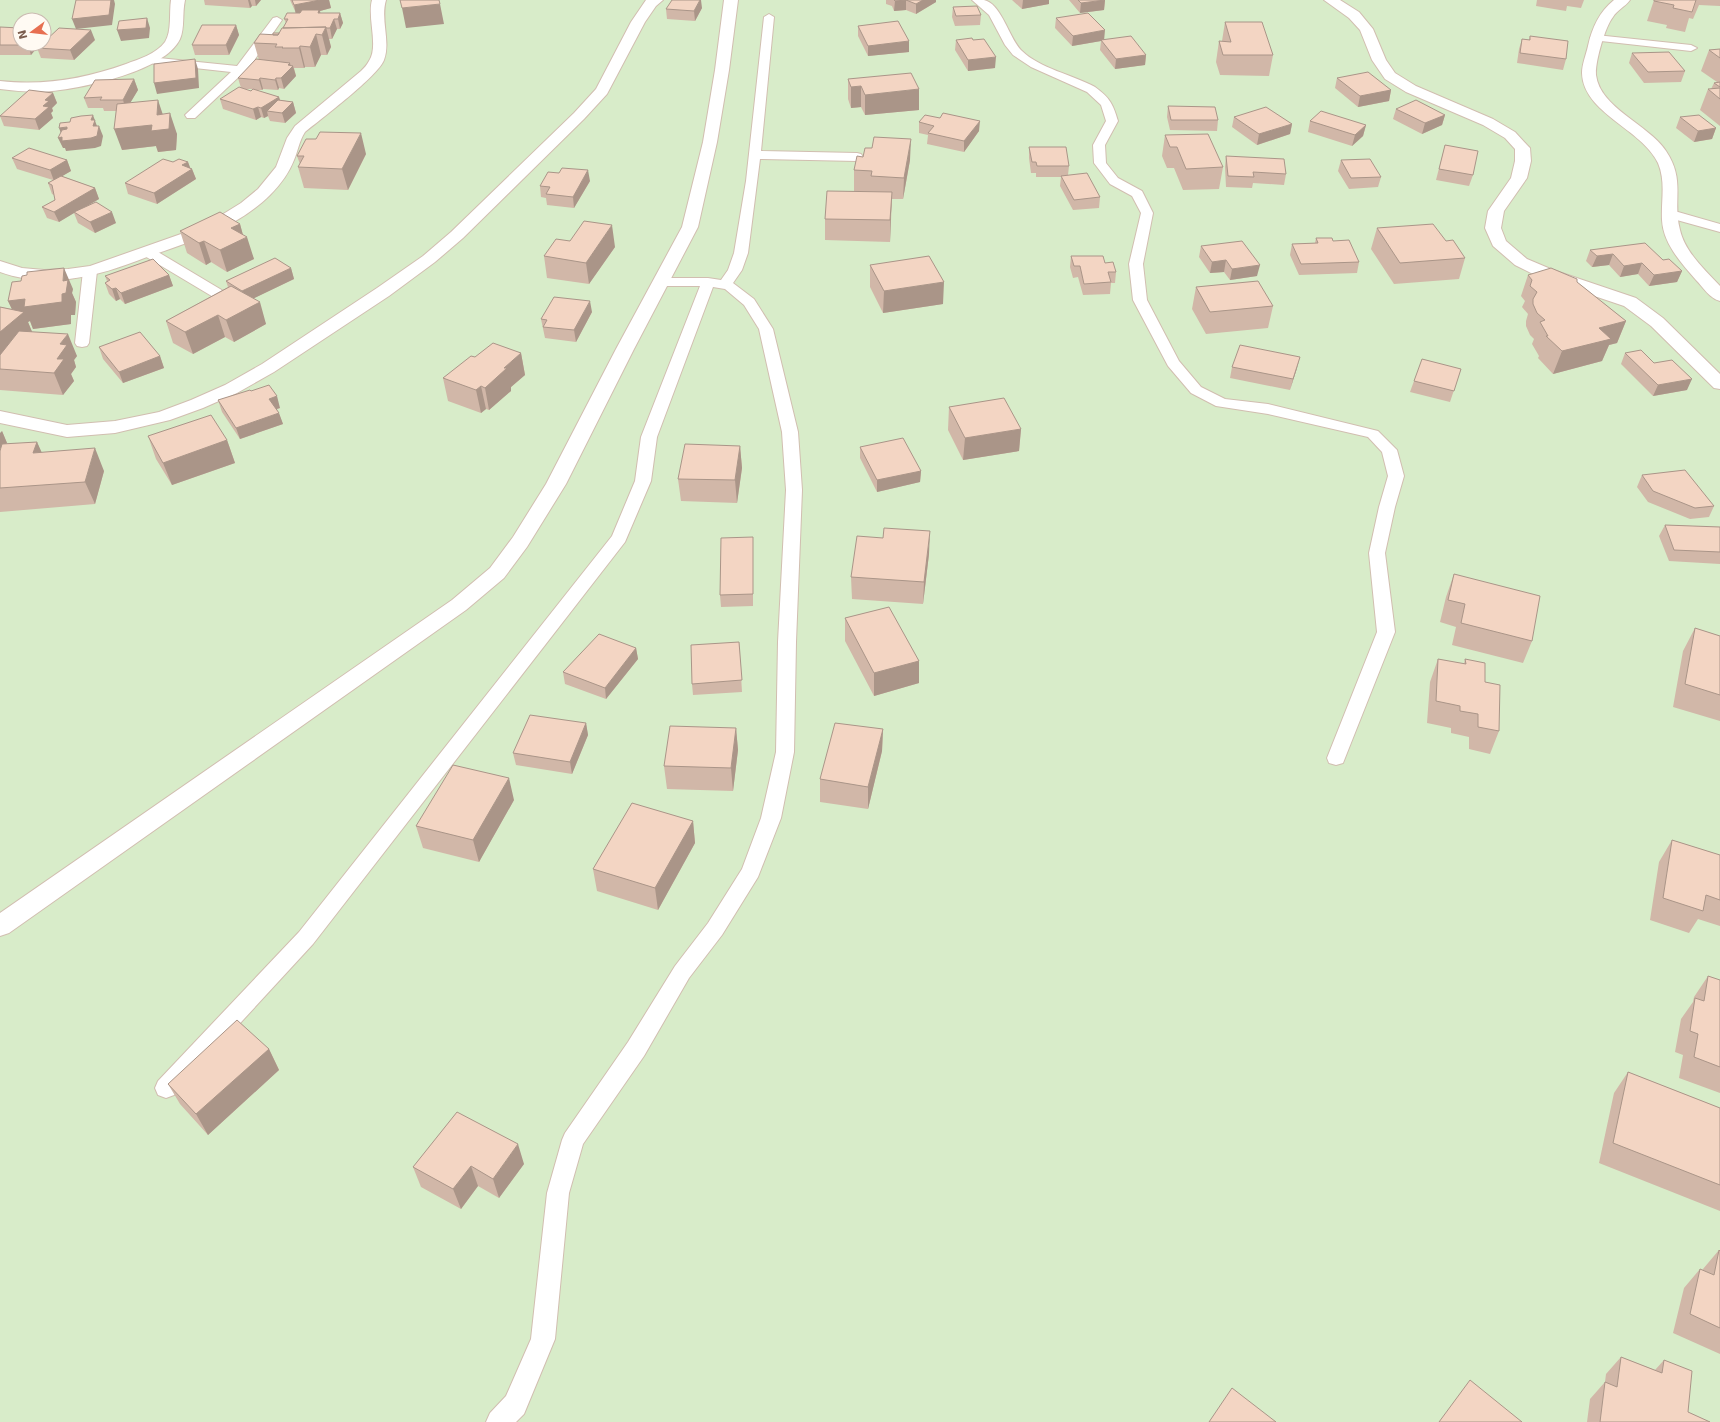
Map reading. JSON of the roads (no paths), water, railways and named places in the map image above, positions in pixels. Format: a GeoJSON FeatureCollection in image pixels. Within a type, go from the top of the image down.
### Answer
{"type":"FeatureCollection","features":[{"type":"Feature","properties":{"kind":"street"},"geometry":{"type":"LineString","coordinates":[[0,85],[33,88],[88,81],[115,73],[149,60],[163,53],[171,43],[175,31],[176,7],[178,0]]}},
{"type":"Feature","properties":{"kind":"street"},"geometry":{"type":"LineString","coordinates":[[0,266],[9,270],[34,275],[71,274],[90,271],[148,252],[217,225],[260,196],[276,178],[286,163],[292,139],[300,129],[366,74],[377,61],[380,45],[377,7],[379,0]]}},
{"type":"Feature","properties":{"kind":"street"},"geometry":{"type":"LineString","coordinates":[[0,417],[67,431],[115,427],[164,416],[197,404],[231,389],[268,368],[383,292],[429,259],[457,236],[579,116],[602,91],[638,22],[656,0]]}},
{"type":"Feature","properties":{"kind":"street"},"geometry":{"type":"LineString","coordinates":[[0,926],[460,605],[497,573],[520,542],[556,484],[690,226],[710,142],[722,70],[730,0]]}},
{"type":"Feature","properties":{"kind":"street"},"geometry":{"type":"LineString","coordinates":[[1331,0],[1354,15],[1366,29],[1376,55],[1390,76],[1411,89],[1488,122],[1510,135],[1522,148],[1523,161],[1519,178],[1496,211],[1493,228],[1499,243],[1521,262],[1547,274],[1630,302],[1658,322],[1720,384]]}},
{"type":"Feature","properties":{"kind":"street"},"geometry":{"type":"LineString","coordinates":[[1623,0],[1616,4],[1604,20],[1596,38],[1589,75],[1594,92],[1606,106],[1653,144],[1667,166],[1672,191],[1670,223],[1676,243],[1689,261],[1720,296]]}},
{"type":"Feature","properties":{"kind":"lane"},"geometry":{"type":"LineString","coordinates":[[977,0],[994,11],[1010,45],[1026,60],[1100,96],[1107,104],[1112,120],[1099,145],[1100,163],[1114,181],[1137,194],[1147,213],[1136,264],[1140,300],[1173,363],[1196,390],[1221,403],[1268,409],[1373,434],[1389,450],[1396,476],[1387,507],[1377,553],[1386,632],[1336,758]]}},
{"type":"Feature","properties":{"kind":"lane"},"geometry":{"type":"LineString","coordinates":[[166,1088],[306,938],[619,538],[643,482],[649,437],[716,283],[735,270],[741,254],[755,154],[769,16]]}},
{"type":"Feature","properties":{"kind":"lane"},"geometry":{"type":"LineString","coordinates":[[191,116],[240,70],[277,20]]}},
{"type":"Feature","properties":{"kind":"lane"},"geometry":{"type":"LineString","coordinates":[[1596,38],[1691,48]]}},
{"type":"Feature","properties":{"kind":"lane"},"geometry":{"type":"LineString","coordinates":[[149,60],[240,70]]}},
{"type":"Feature","properties":{"kind":"lane"},"geometry":{"type":"LineString","coordinates":[[755,154],[857,156]]}},
{"type":"Feature","properties":{"kind":"lane"},"geometry":{"type":"LineString","coordinates":[[1671,214],[1720,228]]}},
{"type":"Feature","properties":{"kind":"lane"},"geometry":{"type":"LineString","coordinates":[[148,252],[220,295]]}},
{"type":"Feature","properties":{"kind":"lane"},"geometry":{"type":"LineString","coordinates":[[82,343],[90,271]]}},
{"type":"Feature","properties":{"kind":"lane"},"geometry":{"type":"LineString","coordinates":[[499,1422],[515,1405],[543,1339],[558,1193],[573,1140],[636,1049],[682,972],[715,929],[751,871],[771,818],[785,752],[787,642],[794,490],[790,432],[766,329],[750,302],[729,286],[716,283],[662,282]]}}]}
